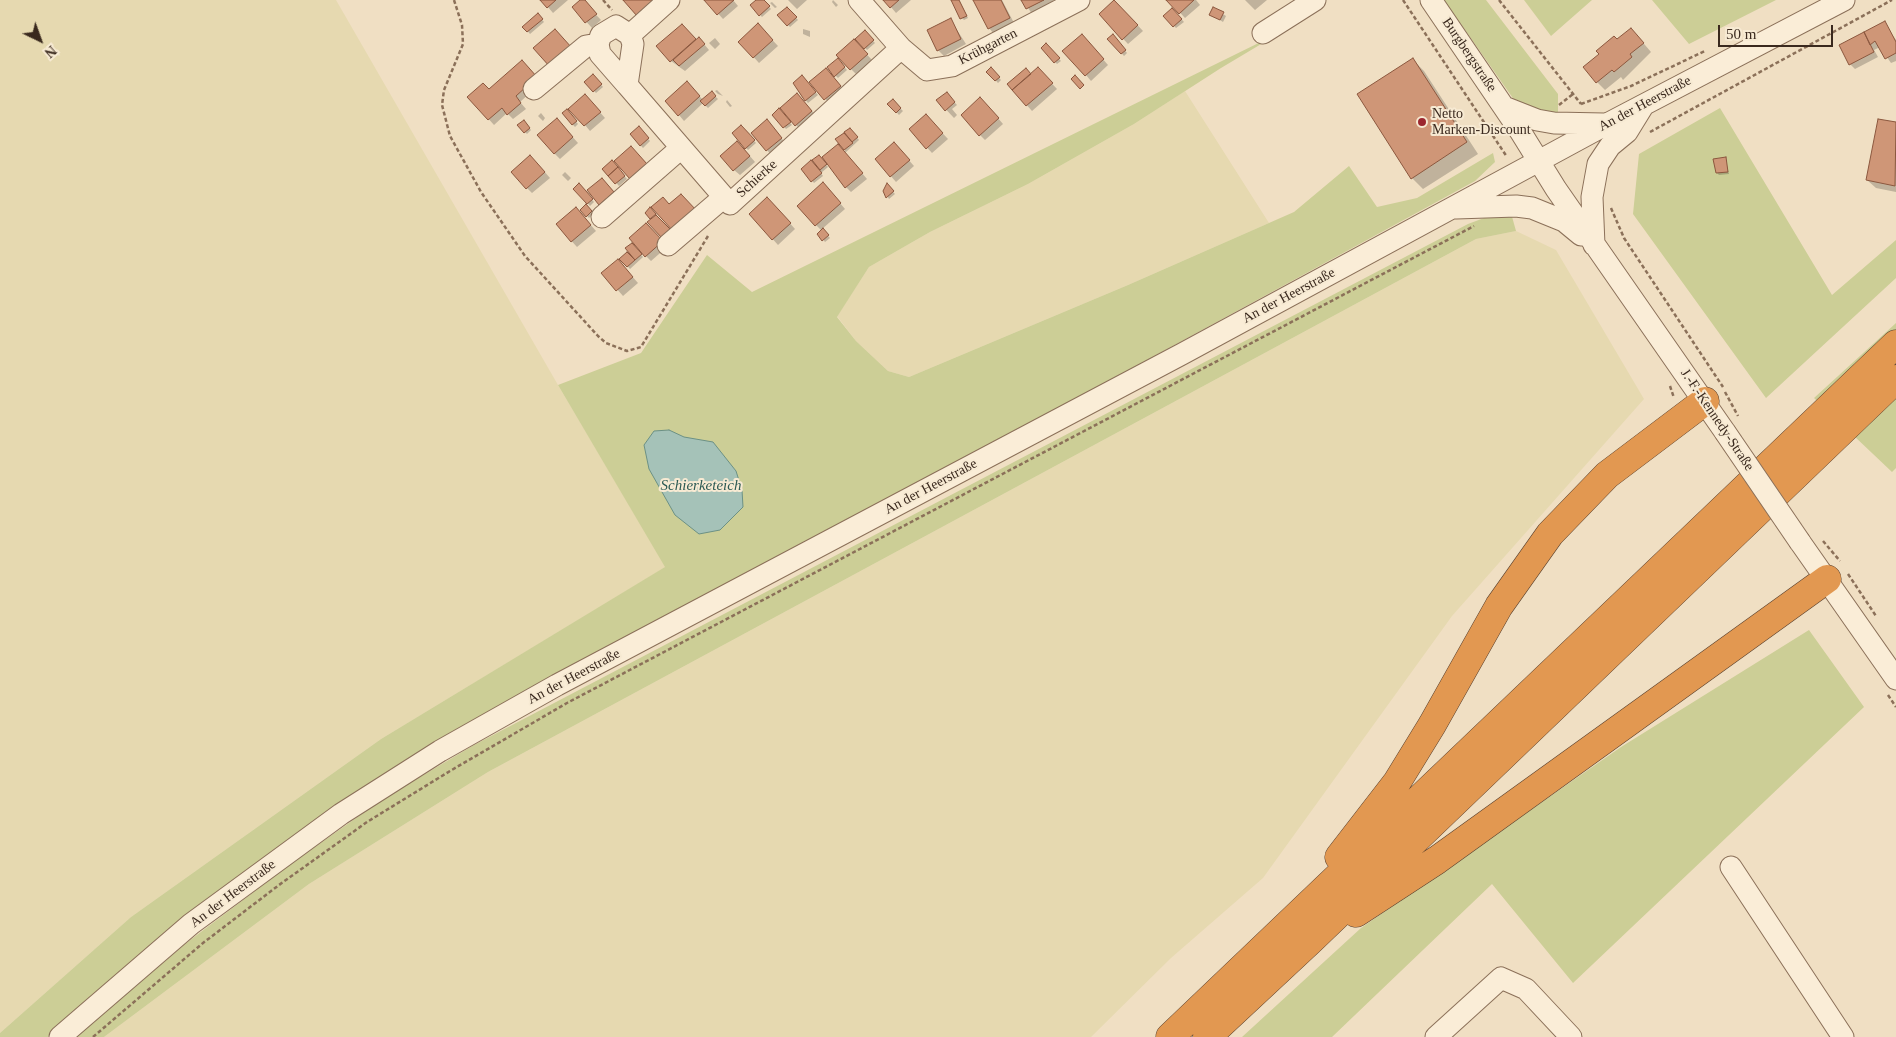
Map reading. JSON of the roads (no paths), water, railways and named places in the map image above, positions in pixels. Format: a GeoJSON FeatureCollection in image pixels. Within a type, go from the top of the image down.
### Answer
{"type":"FeatureCollection","features":[{"type":"Feature","properties":{"kind":"highway"},"geometry":{"type":"LineString","coordinates":[[1170,1037],[1247,966],[1896,344]]}},
{"type":"Feature","properties":{"kind":"highway"},"geometry":{"type":"LineString","coordinates":[[1206,1037],[1310,941],[1896,379]]}},
{"type":"Feature","properties":{"kind":"highway"},"geometry":{"type":"LineString","coordinates":[[1247,966],[1366,825],[1397,782],[1432,725],[1499,606],[1550,534],[1607,475],[1694,408]]}},
{"type":"Feature","properties":{"kind":"highway"},"geometry":{"type":"LineString","coordinates":[[1310,941],[1374,902],[1437,860],[1838,571]]}},
{"type":"Feature","properties":{"kind":"street"},"geometry":{"type":"LineString","coordinates":[[630,35],[669,0]]}},
{"type":"Feature","properties":{"kind":"street","name":"Krühgarten"},"geometry":{"type":"LineString","coordinates":[[859,0],[901,48],[927,70],[952,66],[1070,2]]}},
{"type":"Feature","properties":{"kind":"street"},"geometry":{"type":"LineString","coordinates":[[1263,33],[1315,0]]}},
{"type":"Feature","properties":{"kind":"street","name":"Burgbergstraße"},"geometry":{"type":"LineString","coordinates":[[1431,0],[1504,107],[1538,161]]}},
{"type":"Feature","properties":{"kind":"street","name":"An der Heerstraße"},"geometry":{"type":"LineString","coordinates":[[60,1037],[191,924],[341,814],[440,751],[557,685],[1607,124],[1844,0]]}},
{"type":"Feature","properties":{"kind":"street"},"geometry":{"type":"LineString","coordinates":[[534,89],[586,46],[598,44],[601,35],[616,26],[630,35],[632,44],[627,85]]}},
{"type":"Feature","properties":{"kind":"street","name":"Schierke"},"geometry":{"type":"LineString","coordinates":[[598,44],[600,54],[730,204],[901,48]]}},
{"type":"Feature","properties":{"kind":"street"},"geometry":{"type":"LineString","coordinates":[[1594,246],[1592,197],[1598,164],[1610,146],[1627,132],[1644,105]]}},
{"type":"Feature","properties":{"kind":"street"},"geometry":{"type":"LineString","coordinates":[[1504,107],[1537,120],[1554,123],[1607,124]]}},
{"type":"Feature","properties":{"kind":"street"},"geometry":{"type":"LineString","coordinates":[[602,217],[681,148]]}},
{"type":"Feature","properties":{"kind":"street","name":"J.-F.-Kennedy-Straße"},"geometry":{"type":"LineString","coordinates":[[1538,161],[1594,246],[1694,408],[1732,425],[1809,539],[1838,571],[1896,680]]}},
{"type":"Feature","properties":{"kind":"street"},"geometry":{"type":"LineString","coordinates":[[668,245],[724,197]]}},
{"type":"Feature","properties":{"kind":"street"},"geometry":{"type":"LineString","coordinates":[[1452,208],[1516,206],[1532,208],[1564,221],[1594,246]]}},
{"type":"Feature","properties":{"kind":"street"},"geometry":{"type":"LineString","coordinates":[[1731,867],[1843,1037]]}},
{"type":"Feature","properties":{"kind":"street"},"geometry":{"type":"LineString","coordinates":[[1436,1037],[1501,978],[1526,990],[1571,1037]]}},
{"type":"Feature","properties":{"kind":"water","name":"Schierketeich"},"geometry":{"type":"Polygon","coordinates":[[[669,430],[684,437],[713,442],[736,471],[742,490],[743,507],[720,530],[699,534],[675,515],[649,469],[644,445],[654,431],[669,430]]]}},
{"type":"Feature","properties":{"kind":"place","name":"Netto Marken-Discount"},"geometry":{"type":"Point","coordinates":[1422,122]}}]}
